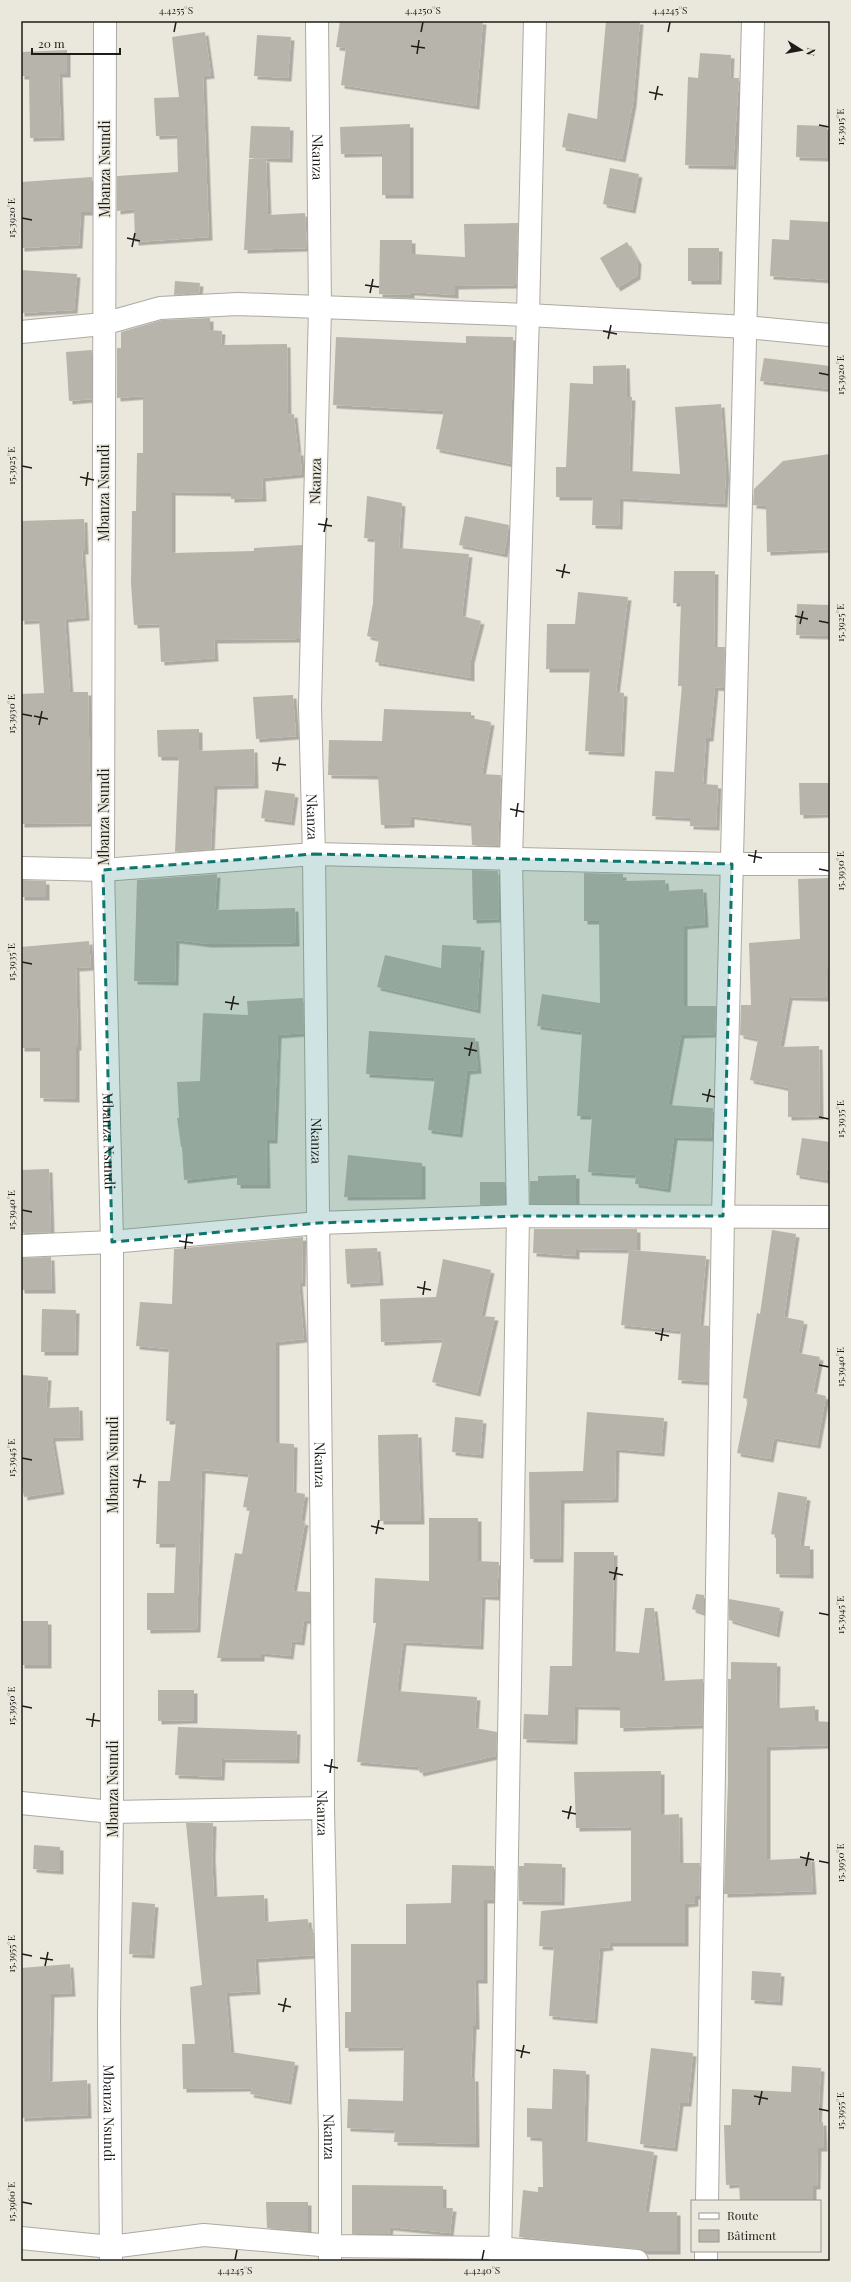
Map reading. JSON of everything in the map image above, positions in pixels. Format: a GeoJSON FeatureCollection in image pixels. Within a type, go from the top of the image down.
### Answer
{"type":"FeatureCollection","features":[{"type":"Feature","properties":{"kind":"street","name":"Mbanza Nsundi"},"geometry":{"type":"LineString","coordinates":[[105,21],[103,324],[103,870],[112,1242],[112,1812],[109,2018],[111,2254]]}},
{"type":"Feature","properties":{"kind":"street","name":"Nkanza"},"geometry":{"type":"LineString","coordinates":[[317,21],[320,308],[310,706],[314,854],[323,1808],[331,2254]]}},
{"type":"Feature","properties":{"kind":"street"},"geometry":{"type":"LineString","coordinates":[[500,2254],[518,1216],[511,858],[528,315],[535,21]]}},
{"type":"Feature","properties":{"kind":"street"},"geometry":{"type":"LineString","coordinates":[[707,2200],[723,1216],[753,21]]}},
{"type":"Feature","properties":{"kind":"street"},"geometry":{"type":"LineString","coordinates":[[21,332],[103,324],[160,308],[238,304],[528,315],[746,327],[830,335]]}},
{"type":"Feature","properties":{"kind":"street"},"geometry":{"type":"LineString","coordinates":[[21,868],[103,870],[314,854],[732,864],[830,864]]}},
{"type":"Feature","properties":{"kind":"street"},"geometry":{"type":"LineString","coordinates":[[21,1246],[112,1242],[318,1222],[518,1216],[830,1217]]}},
{"type":"Feature","properties":{"kind":"street"},"geometry":{"type":"LineString","coordinates":[[21,1803],[112,1812],[323,1808]]}},
{"type":"Feature","properties":{"kind":"street"},"geometry":{"type":"LineString","coordinates":[[21,2238],[111,2254],[204,2235],[331,2254],[500,2254],[637,2261]]}},
{"type":"Feature","properties":{"kind":"highlighted area"},"geometry":{"type":"Polygon","coordinates":[[[314,854],[732,864],[723,1216],[518,1216],[318,1223],[112,1242],[103,870],[314,854]]]}},
{"type":"Feature","properties":{"kind":"building"},"geometry":{"type":"Polygon","coordinates":[[[340,21],[483,21],[476,106],[341,85],[346,48],[336,47],[340,21]]]}},
{"type":"Feature","properties":{"kind":"building"},"geometry":{"type":"Polygon","coordinates":[[[606,21],[640,21],[633,103],[622,159],[562,147],[568,113],[597,119],[606,21]]]}},
{"type":"Feature","properties":{"kind":"building"},"geometry":{"type":"Polygon","coordinates":[[[205,32],[211,75],[203,76],[209,237],[135,242],[134,209],[117,211],[117,176],[178,172],[177,135],[156,136],[154,98],[179,97],[172,37],[205,32]]]}},
{"type":"Feature","properties":{"kind":"building"},"geometry":{"type":"Polygon","coordinates":[[[257,35],[291,37],[288,78],[254,76],[257,35]]]}},
{"type":"Feature","properties":{"kind":"building"},"geometry":{"type":"Polygon","coordinates":[[[67,50],[67,74],[59,74],[61,137],[30,138],[29,76],[21,76],[21,52],[67,50]]]}},
{"type":"Feature","properties":{"kind":"building"},"geometry":{"type":"Polygon","coordinates":[[[700,53],[731,55],[730,78],[739,78],[733,166],[685,165],[688,77],[698,78],[700,53]]]}},
{"type":"Feature","properties":{"kind":"building"},"geometry":{"type":"Polygon","coordinates":[[[410,124],[410,195],[382,195],[382,153],[341,154],[340,127],[410,124]]]}},
{"type":"Feature","properties":{"kind":"building"},"geometry":{"type":"Polygon","coordinates":[[[797,125],[827,126],[826,158],[796,157],[797,125]]]}},
{"type":"Feature","properties":{"kind":"building"},"geometry":{"type":"Polygon","coordinates":[[[251,126],[290,127],[289,159],[249,158],[251,126]]]}},
{"type":"Feature","properties":{"kind":"building"},"geometry":{"type":"Polygon","coordinates":[[[249,159],[266,159],[268,215],[305,213],[307,248],[244,250],[249,159]]]}},
{"type":"Feature","properties":{"kind":"building"},"geometry":{"type":"Polygon","coordinates":[[[610,168],[639,174],[632,210],[603,204],[610,168]]]}},
{"type":"Feature","properties":{"kind":"building"},"geometry":{"type":"Polygon","coordinates":[[[92,177],[92,212],[81,212],[79,245],[21,248],[21,182],[92,177]]]}},
{"type":"Feature","properties":{"kind":"building"},"geometry":{"type":"Polygon","coordinates":[[[790,220],[830,222],[830,280],[770,276],[772,239],[789,240],[790,220]]]}},
{"type":"Feature","properties":{"kind":"building"},"geometry":{"type":"Polygon","coordinates":[[[518,223],[516,285],[455,286],[455,295],[411,292],[411,295],[379,294],[380,240],[412,240],[412,254],[465,257],[464,224],[518,223]]]}},
{"type":"Feature","properties":{"kind":"building"},"geometry":{"type":"Polygon","coordinates":[[[627,242],[638,261],[637,276],[617,288],[600,258],[627,242]]]}},
{"type":"Feature","properties":{"kind":"building"},"geometry":{"type":"Polygon","coordinates":[[[688,248],[719,248],[718,281],[688,281],[688,248]]]}},
{"type":"Feature","properties":{"kind":"building"},"geometry":{"type":"Polygon","coordinates":[[[21,270],[77,274],[74,310],[21,313],[21,270]]]}},
{"type":"Feature","properties":{"kind":"building"},"geometry":{"type":"Polygon","coordinates":[[[175,281],[200,283],[199,293],[174,295],[175,281]]]}},
{"type":"Feature","properties":{"kind":"building"},"geometry":{"type":"Polygon","coordinates":[[[210,318],[210,330],[222,331],[221,345],[287,344],[288,415],[294,414],[302,474],[262,478],[263,498],[231,499],[231,493],[172,492],[172,553],[254,551],[254,548],[302,545],[299,639],[214,640],[215,658],[161,662],[159,624],[134,625],[131,584],[132,511],[136,511],[137,453],[143,453],[143,396],[117,398],[117,348],[121,348],[121,332],[162,320],[210,318]]]}},
{"type":"Feature","properties":{"kind":"building"},"geometry":{"type":"Polygon","coordinates":[[[466,336],[513,337],[511,464],[436,449],[444,411],[333,405],[336,337],[466,343],[466,336]]]}},
{"type":"Feature","properties":{"kind":"building"},"geometry":{"type":"Polygon","coordinates":[[[92,350],[92,399],[69,401],[66,352],[92,350]]]}},
{"type":"Feature","properties":{"kind":"building"},"geometry":{"type":"Polygon","coordinates":[[[764,358],[830,366],[830,389],[760,381],[764,358]]]}},
{"type":"Feature","properties":{"kind":"building"},"geometry":{"type":"Polygon","coordinates":[[[626,365],[627,397],[632,397],[629,471],[680,474],[675,407],[721,404],[726,475],[724,504],[620,498],[619,526],[592,525],[593,497],[556,497],[556,467],[566,467],[570,383],[593,384],[593,366],[626,365]]]}},
{"type":"Feature","properties":{"kind":"building"},"geometry":{"type":"Polygon","coordinates":[[[830,454],[830,549],[767,552],[766,506],[753,505],[754,489],[783,461],[830,454]]]}},
{"type":"Feature","properties":{"kind":"building"},"geometry":{"type":"Polygon","coordinates":[[[367,496],[402,503],[399,548],[469,554],[462,616],[481,621],[471,660],[471,678],[375,662],[379,639],[367,636],[373,603],[375,539],[364,538],[367,496]]]}},
{"type":"Feature","properties":{"kind":"building"},"geometry":{"type":"Polygon","coordinates":[[[465,516],[509,525],[504,554],[459,545],[465,516]]]}},
{"type":"Feature","properties":{"kind":"building"},"geometry":{"type":"Polygon","coordinates":[[[84,519],[85,551],[82,551],[86,617],[65,619],[70,692],[88,692],[91,823],[21,824],[21,694],[44,693],[39,620],[21,621],[21,521],[84,519]]]}},
{"type":"Feature","properties":{"kind":"building"},"geometry":{"type":"Polygon","coordinates":[[[674,571],[715,571],[714,647],[725,647],[724,688],[715,687],[710,738],[706,738],[703,784],[718,785],[716,827],[690,826],[690,818],[652,816],[655,771],[674,772],[682,686],[678,686],[681,603],[673,603],[674,571]]]}},
{"type":"Feature","properties":{"kind":"building"},"geometry":{"type":"Polygon","coordinates":[[[578,592],[628,597],[616,692],[624,693],[621,753],[585,751],[590,669],[546,669],[547,624],[575,624],[578,592]]]}},
{"type":"Feature","properties":{"kind":"building"},"geometry":{"type":"Polygon","coordinates":[[[797,604],[830,605],[830,636],[796,635],[797,604]]]}},
{"type":"Feature","properties":{"kind":"building"},"geometry":{"type":"Polygon","coordinates":[[[293,695],[296,736],[256,739],[253,697],[293,695]]]}},
{"type":"Feature","properties":{"kind":"building"},"geometry":{"type":"Polygon","coordinates":[[[384,709],[471,712],[471,718],[491,722],[482,774],[501,775],[498,846],[472,845],[471,823],[411,816],[411,824],[381,825],[378,776],[328,775],[329,740],[382,741],[384,709]]]}},
{"type":"Feature","properties":{"kind":"building"},"geometry":{"type":"Polygon","coordinates":[[[199,729],[199,751],[254,749],[255,785],[214,786],[211,849],[175,852],[179,757],[158,757],[157,730],[199,729]]]}},
{"type":"Feature","properties":{"kind":"building"},"geometry":{"type":"Polygon","coordinates":[[[799,783],[830,783],[830,814],[800,815],[799,783]]]}},
{"type":"Feature","properties":{"kind":"building"},"geometry":{"type":"Polygon","coordinates":[[[265,790],[295,794],[291,822],[261,818],[265,790]]]}},
{"type":"Feature","properties":{"kind":"building"},"geometry":{"type":"Polygon","coordinates":[[[472,870],[498,871],[499,919],[473,920],[472,870]]]}},
{"type":"Feature","properties":{"kind":"building"},"geometry":{"type":"Polygon","coordinates":[[[584,873],[623,874],[623,881],[665,880],[666,891],[703,889],[705,924],[684,926],[684,1006],[716,1006],[715,1034],[681,1035],[668,1105],[713,1108],[711,1138],[674,1137],[667,1189],[635,1184],[636,1175],[588,1172],[592,1116],[577,1116],[582,1032],[537,1026],[542,994],[600,1003],[599,921],[584,921],[584,873]]]}},
{"type":"Feature","properties":{"kind":"building"},"geometry":{"type":"Polygon","coordinates":[[[217,874],[215,910],[295,908],[296,943],[208,944],[176,940],[175,982],[134,981],[137,880],[217,874]]]}},
{"type":"Feature","properties":{"kind":"building"},"geometry":{"type":"Polygon","coordinates":[[[830,878],[830,968],[827,968],[826,998],[789,997],[780,1047],[819,1046],[820,1116],[788,1117],[788,1088],[750,1080],[758,1039],[740,1035],[741,1005],[751,1005],[749,943],[800,939],[798,879],[830,878]]]}},
{"type":"Feature","properties":{"kind":"building"},"geometry":{"type":"Polygon","coordinates":[[[21,880],[46,881],[46,897],[21,897],[21,880]]]}},
{"type":"Feature","properties":{"kind":"building"},"geometry":{"type":"Polygon","coordinates":[[[89,941],[91,967],[76,968],[78,1047],[76,1047],[76,1099],[40,1098],[40,1048],[21,1048],[21,947],[89,941]]]}},
{"type":"Feature","properties":{"kind":"building"},"geometry":{"type":"Polygon","coordinates":[[[442,945],[481,947],[477,1010],[377,987],[385,955],[441,968],[442,945]]]}},
{"type":"Feature","properties":{"kind":"building"},"geometry":{"type":"Polygon","coordinates":[[[303,998],[304,1033],[278,1035],[274,1140],[266,1140],[267,1185],[237,1185],[237,1174],[184,1180],[182,1147],[177,1118],[179,1118],[177,1082],[200,1081],[203,1013],[248,1015],[247,1001],[303,998]]]}},
{"type":"Feature","properties":{"kind":"building"},"geometry":{"type":"Polygon","coordinates":[[[369,1031],[475,1038],[478,1070],[467,1071],[459,1134],[428,1130],[435,1078],[366,1074],[369,1031]]]}},
{"type":"Feature","properties":{"kind":"building"},"geometry":{"type":"Polygon","coordinates":[[[802,1138],[830,1142],[826,1180],[796,1175],[802,1138]]]}},
{"type":"Feature","properties":{"kind":"building"},"geometry":{"type":"Polygon","coordinates":[[[348,1155],[422,1163],[422,1196],[344,1197],[348,1155]]]}},
{"type":"Feature","properties":{"kind":"building"},"geometry":{"type":"Polygon","coordinates":[[[49,1169],[51,1232],[21,1233],[21,1170],[49,1169]]]}},
{"type":"Feature","properties":{"kind":"building"},"geometry":{"type":"Polygon","coordinates":[[[576,1175],[576,1204],[530,1204],[530,1181],[538,1181],[538,1176],[576,1175]]]}},
{"type":"Feature","properties":{"kind":"building"},"geometry":{"type":"Polygon","coordinates":[[[480,1182],[505,1182],[505,1204],[480,1205],[480,1182]]]}},
{"type":"Feature","properties":{"kind":"building"},"geometry":{"type":"Polygon","coordinates":[[[534,1229],[637,1229],[637,1250],[576,1249],[576,1256],[533,1253],[534,1229]]]}},
{"type":"Feature","properties":{"kind":"building"},"geometry":{"type":"Polygon","coordinates":[[[772,1230],[796,1234],[784,1317],[804,1321],[798,1353],[820,1357],[813,1393],[826,1396],[817,1445],[774,1438],[770,1459],[737,1453],[748,1399],[743,1398],[757,1313],[760,1314],[772,1230]]]}},
{"type":"Feature","properties":{"kind":"building"},"geometry":{"type":"Polygon","coordinates":[[[303,1237],[302,1283],[299,1283],[304,1339],[276,1342],[276,1443],[294,1444],[293,1492],[305,1494],[301,1521],[305,1522],[293,1591],[310,1592],[310,1621],[304,1620],[301,1642],[292,1641],[290,1656],[261,1653],[261,1658],[217,1658],[235,1553],[242,1554],[250,1508],[243,1507],[249,1474],[202,1470],[197,1629],[147,1630],[147,1593],[174,1593],[176,1544],[156,1544],[158,1481],[170,1481],[176,1421],[166,1421],[169,1349],[136,1346],[140,1302],[172,1304],[174,1249],[303,1237]]]}},
{"type":"Feature","properties":{"kind":"building"},"geometry":{"type":"Polygon","coordinates":[[[377,1248],[380,1282],[347,1284],[345,1249],[377,1248]]]}},
{"type":"Feature","properties":{"kind":"building"},"geometry":{"type":"Polygon","coordinates":[[[629,1250],[706,1256],[700,1325],[709,1326],[708,1382],[678,1380],[681,1331],[621,1325],[629,1250]]]}},
{"type":"Feature","properties":{"kind":"building"},"geometry":{"type":"Polygon","coordinates":[[[51,1257],[52,1290],[21,1290],[21,1258],[51,1257]]]}},
{"type":"Feature","properties":{"kind":"building"},"geometry":{"type":"Polygon","coordinates":[[[443,1259],[491,1270],[481,1316],[495,1317],[477,1393],[432,1382],[443,1339],[381,1342],[380,1299],[436,1297],[443,1259]]]}},
{"type":"Feature","properties":{"kind":"building"},"geometry":{"type":"Polygon","coordinates":[[[42,1309],[76,1310],[75,1352],[41,1352],[42,1309]]]}},
{"type":"Feature","properties":{"kind":"building"},"geometry":{"type":"Polygon","coordinates":[[[21,1375],[48,1377],[46,1408],[79,1407],[80,1437],[52,1438],[61,1491],[24,1497],[21,1481],[21,1375]]]}},
{"type":"Feature","properties":{"kind":"building"},"geometry":{"type":"Polygon","coordinates":[[[587,1412],[664,1418],[661,1453],[616,1449],[615,1499],[561,1500],[560,1559],[530,1559],[529,1472],[583,1471],[587,1412]]]}},
{"type":"Feature","properties":{"kind":"building"},"geometry":{"type":"Polygon","coordinates":[[[455,1417],[483,1420],[480,1455],[452,1452],[455,1417]]]}},
{"type":"Feature","properties":{"kind":"building"},"geometry":{"type":"Polygon","coordinates":[[[418,1434],[421,1521],[380,1521],[378,1435],[418,1434]]]}},
{"type":"Feature","properties":{"kind":"building"},"geometry":{"type":"Polygon","coordinates":[[[778,1492],[807,1497],[800,1546],[810,1546],[810,1575],[776,1574],[776,1535],[771,1534],[778,1492]]]}},
{"type":"Feature","properties":{"kind":"building"},"geometry":{"type":"Polygon","coordinates":[[[429,1518],[478,1518],[478,1561],[499,1562],[497,1597],[482,1596],[480,1646],[403,1642],[397,1691],[477,1697],[475,1728],[497,1732],[495,1756],[420,1773],[418,1767],[357,1762],[376,1623],[373,1623],[375,1578],[429,1581],[429,1518]]]}},
{"type":"Feature","properties":{"kind":"building"},"geometry":{"type":"Polygon","coordinates":[[[574,1552],[614,1552],[612,1651],[639,1653],[645,1608],[654,1608],[662,1681],[703,1679],[702,1725],[620,1728],[620,1707],[575,1706],[574,1741],[523,1739],[524,1714],[548,1715],[550,1666],[572,1666],[574,1552]]]}},
{"type":"Feature","properties":{"kind":"building"},"geometry":{"type":"Polygon","coordinates":[[[696,1594],[704,1595],[704,1613],[692,1609],[696,1594]]]}},
{"type":"Feature","properties":{"kind":"building"},"geometry":{"type":"Polygon","coordinates":[[[729,1599],[780,1608],[776,1634],[729,1620],[729,1599]]]}},
{"type":"Feature","properties":{"kind":"building"},"geometry":{"type":"Polygon","coordinates":[[[21,1621],[48,1621],[48,1665],[21,1665],[21,1621]]]}},
{"type":"Feature","properties":{"kind":"building"},"geometry":{"type":"Polygon","coordinates":[[[731,1662],[777,1663],[776,1705],[780,1705],[780,1708],[815,1706],[815,1721],[830,1722],[830,1745],[767,1747],[767,1860],[811,1858],[813,1891],[724,1894],[728,1781],[728,1679],[731,1679],[731,1662]]]}},
{"type":"Feature","properties":{"kind":"building"},"geometry":{"type":"Polygon","coordinates":[[[158,1690],[194,1690],[194,1720],[158,1721],[158,1690]]]}},
{"type":"Feature","properties":{"kind":"building"},"geometry":{"type":"Polygon","coordinates":[[[178,1727],[297,1731],[296,1760],[222,1759],[221,1777],[175,1775],[178,1727]]]}},
{"type":"Feature","properties":{"kind":"building"},"geometry":{"type":"Polygon","coordinates":[[[661,1771],[661,1815],[679,1814],[680,1863],[700,1863],[699,1896],[695,1896],[695,1903],[685,1904],[685,1943],[609,1943],[610,1947],[600,1948],[594,2020],[549,2016],[554,1947],[539,1946],[541,1911],[631,1901],[631,1827],[576,1828],[574,1772],[661,1771]]]}},
{"type":"Feature","properties":{"kind":"building"},"geometry":{"type":"Polygon","coordinates":[[[186,1823],[213,1823],[212,1855],[214,1897],[264,1895],[265,1922],[308,1919],[309,1929],[313,1929],[314,1955],[255,1959],[257,1991],[226,1993],[231,2052],[295,2062],[288,2101],[250,2094],[252,2088],[183,2089],[182,2044],[195,2044],[190,1987],[202,1985],[186,1823]]]}},
{"type":"Feature","properties":{"kind":"building"},"geometry":{"type":"Polygon","coordinates":[[[34,1845],[60,1847],[60,1871],[33,1869],[34,1845]]]}},
{"type":"Feature","properties":{"kind":"building"},"geometry":{"type":"Polygon","coordinates":[[[524,1863],[562,1864],[561,1902],[519,1901],[519,1866],[524,1866],[524,1863]]]}},
{"type":"Feature","properties":{"kind":"building"},"geometry":{"type":"Polygon","coordinates":[[[452,1865],[494,1866],[494,1900],[484,1900],[484,1980],[475,1980],[476,2026],[473,2026],[471,2078],[475,2078],[476,2144],[394,2142],[395,2130],[347,2128],[348,2099],[403,2101],[404,2047],[345,2048],[345,2012],[351,2012],[351,1944],[406,1944],[406,1904],[451,1903],[452,1865]]]}},
{"type":"Feature","properties":{"kind":"building"},"geometry":{"type":"Polygon","coordinates":[[[132,1902],[155,1904],[151,1955],[129,1954],[132,1902]]]}},
{"type":"Feature","properties":{"kind":"building"},"geometry":{"type":"Polygon","coordinates":[[[70,1964],[72,1993],[51,1994],[49,2082],[87,2080],[88,2115],[21,2118],[21,1968],[70,1964]]]}},
{"type":"Feature","properties":{"kind":"building"},"geometry":{"type":"Polygon","coordinates":[[[752,1971],[781,1973],[779,2002],[751,2000],[752,1971]]]}},
{"type":"Feature","properties":{"kind":"building"},"geometry":{"type":"Polygon","coordinates":[[[651,2048],[693,2053],[688,2103],[680,2103],[674,2148],[640,2144],[651,2048]]]}},
{"type":"Feature","properties":{"kind":"building"},"geometry":{"type":"Polygon","coordinates":[[[792,2066],[821,2068],[818,2122],[823,2122],[824,2148],[818,2148],[817,2186],[813,2186],[813,2200],[740,2200],[739,2184],[726,2185],[724,2125],[731,2125],[732,2089],[791,2092],[792,2066]]]}},
{"type":"Feature","properties":{"kind":"building"},"geometry":{"type":"Polygon","coordinates":[[[553,2069],[586,2071],[584,2141],[654,2152],[645,2212],[677,2212],[677,2251],[645,2251],[638,2249],[519,2237],[523,2190],[538,2192],[538,2187],[543,2187],[542,2138],[527,2137],[527,2108],[552,2109],[553,2069]]]}},
{"type":"Feature","properties":{"kind":"building"},"geometry":{"type":"Polygon","coordinates":[[[352,2185],[443,2186],[443,2208],[453,2208],[450,2233],[390,2227],[389,2234],[352,2234],[352,2185]]]}},
{"type":"Feature","properties":{"kind":"building"},"geometry":{"type":"Polygon","coordinates":[[[266,2202],[308,2202],[308,2231],[267,2228],[266,2202]]]}}]}
